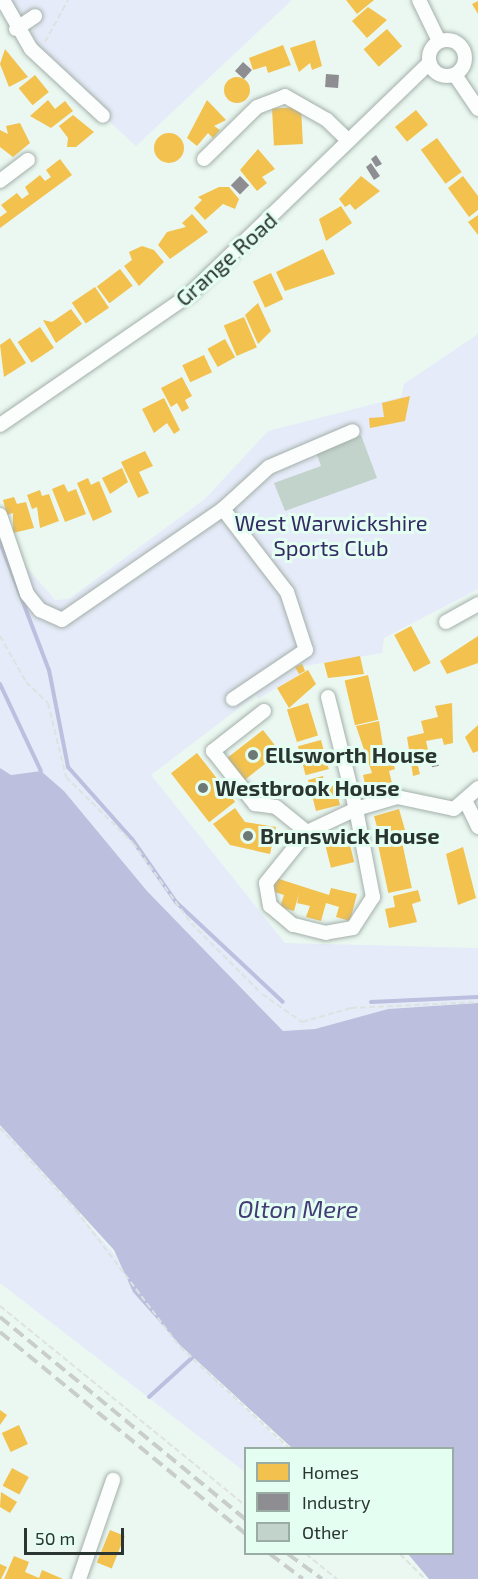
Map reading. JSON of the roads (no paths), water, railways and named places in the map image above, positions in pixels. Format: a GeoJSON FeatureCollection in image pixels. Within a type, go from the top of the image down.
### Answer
{"type":"FeatureCollection","features":[{"type":"Feature","properties":{"kind":"street"},"geometry":{"type":"LineString","coordinates":[[3,0],[16,29],[31,48],[103,116]]}},
{"type":"Feature","properties":{"kind":"street"},"geometry":{"type":"LineString","coordinates":[[419,0],[439,41]]}},
{"type":"Feature","properties":{"kind":"street"},"geometry":{"type":"LineString","coordinates":[[16,29],[35,16]]}},
{"type":"Feature","properties":{"kind":"street"},"geometry":{"type":"LineString","coordinates":[[439,41],[457,42],[472,54],[455,75]]}},
{"type":"Feature","properties":{"kind":"street"},"geometry":{"type":"LineString","coordinates":[[439,41],[429,63],[438,75],[455,75]]}},
{"type":"Feature","properties":{"kind":"street","name":"Grange Road"},"geometry":{"type":"LineString","coordinates":[[0,425],[189,295],[429,63]]}},
{"type":"Feature","properties":{"kind":"street"},"geometry":{"type":"LineString","coordinates":[[455,75],[478,109]]}},
{"type":"Feature","properties":{"kind":"street"},"geometry":{"type":"LineString","coordinates":[[204,159],[257,107],[285,96],[327,120],[349,141]]}},
{"type":"Feature","properties":{"kind":"street"},"geometry":{"type":"LineString","coordinates":[[0,181],[28,159]]}},
{"type":"Feature","properties":{"kind":"street"},"geometry":{"type":"LineString","coordinates":[[0,515],[27,594],[40,610],[62,620],[223,509],[269,467],[353,431]]}},
{"type":"Feature","properties":{"kind":"street"},"geometry":{"type":"LineString","coordinates":[[223,509],[287,592],[306,650],[233,699]]}},
{"type":"Feature","properties":{"kind":"street"},"geometry":{"type":"LineString","coordinates":[[446,622],[478,604]]}},
{"type":"Feature","properties":{"kind":"street"},"geometry":{"type":"LineString","coordinates":[[328,697],[356,809],[373,897],[353,928],[326,933],[278,916],[266,897],[275,865],[307,832],[356,809],[397,797],[454,809],[466,802],[478,788]]}},
{"type":"Feature","properties":{"kind":"street"},"geometry":{"type":"LineString","coordinates":[[264,711],[213,751],[255,804],[276,807],[297,821],[307,832]]}},
{"type":"Feature","properties":{"kind":"street"},"geometry":{"type":"LineString","coordinates":[[466,802],[478,828]]}},
{"type":"Feature","properties":{"kind":"street"},"geometry":{"type":"LineString","coordinates":[[79,1579],[113,1480]]}},
{"type":"Feature","properties":{"kind":"water","name":"Olton Mere"},"geometry":{"type":"Polygon","coordinates":[[[0,768],[11,775],[41,771],[64,791],[147,891],[283,1031],[315,1029],[388,1009],[478,1003],[478,1579],[429,1579],[409,1555],[454,1555],[454,1447],[291,1447],[180,1345],[133,1292],[114,1250],[0,1125],[0,768]]]}},
{"type":"Feature","properties":{"kind":"waterway"},"geometry":{"type":"LineString","coordinates":[[0,542],[49,670],[68,767],[132,839],[176,902],[283,1002]]}},
{"type":"Feature","properties":{"kind":"waterway"},"geometry":{"type":"LineString","coordinates":[[0,684],[41,771]]}},
{"type":"Feature","properties":{"kind":"waterway"},"geometry":{"type":"LineString","coordinates":[[371,1002],[478,997]]}},
{"type":"Feature","properties":{"kind":"waterway"},"geometry":{"type":"LineString","coordinates":[[149,1397],[193,1357]]}},
{"type":"Feature","properties":{"kind":"railway"},"geometry":{"type":"LineString","coordinates":[[0,1317],[244,1518]]}},
{"type":"Feature","properties":{"kind":"railway"},"geometry":{"type":"LineString","coordinates":[[0,1332],[244,1532]]}},
{"type":"Feature","properties":{"kind":"railway"},"geometry":{"type":"LineString","coordinates":[[271,1555],[303,1579]]}},
{"type":"Feature","properties":{"kind":"railway"},"geometry":{"type":"LineString","coordinates":[[289,1555],[322,1579]]}},
{"type":"Feature","properties":{"kind":"place","name":"Ellsworth House"},"geometry":{"type":"Point","coordinates":[253,755]}},
{"type":"Feature","properties":{"kind":"place","name":"Westbrook House"},"geometry":{"type":"Point","coordinates":[203,788]}},
{"type":"Feature","properties":{"kind":"place","name":"Brunswick House"},"geometry":{"type":"Point","coordinates":[248,836]}},
{"type":"Feature","properties":{"kind":"park label","name":"West Warwickshire Sports Club"},"geometry":{"type":"Point","coordinates":[331,534]}}]}
